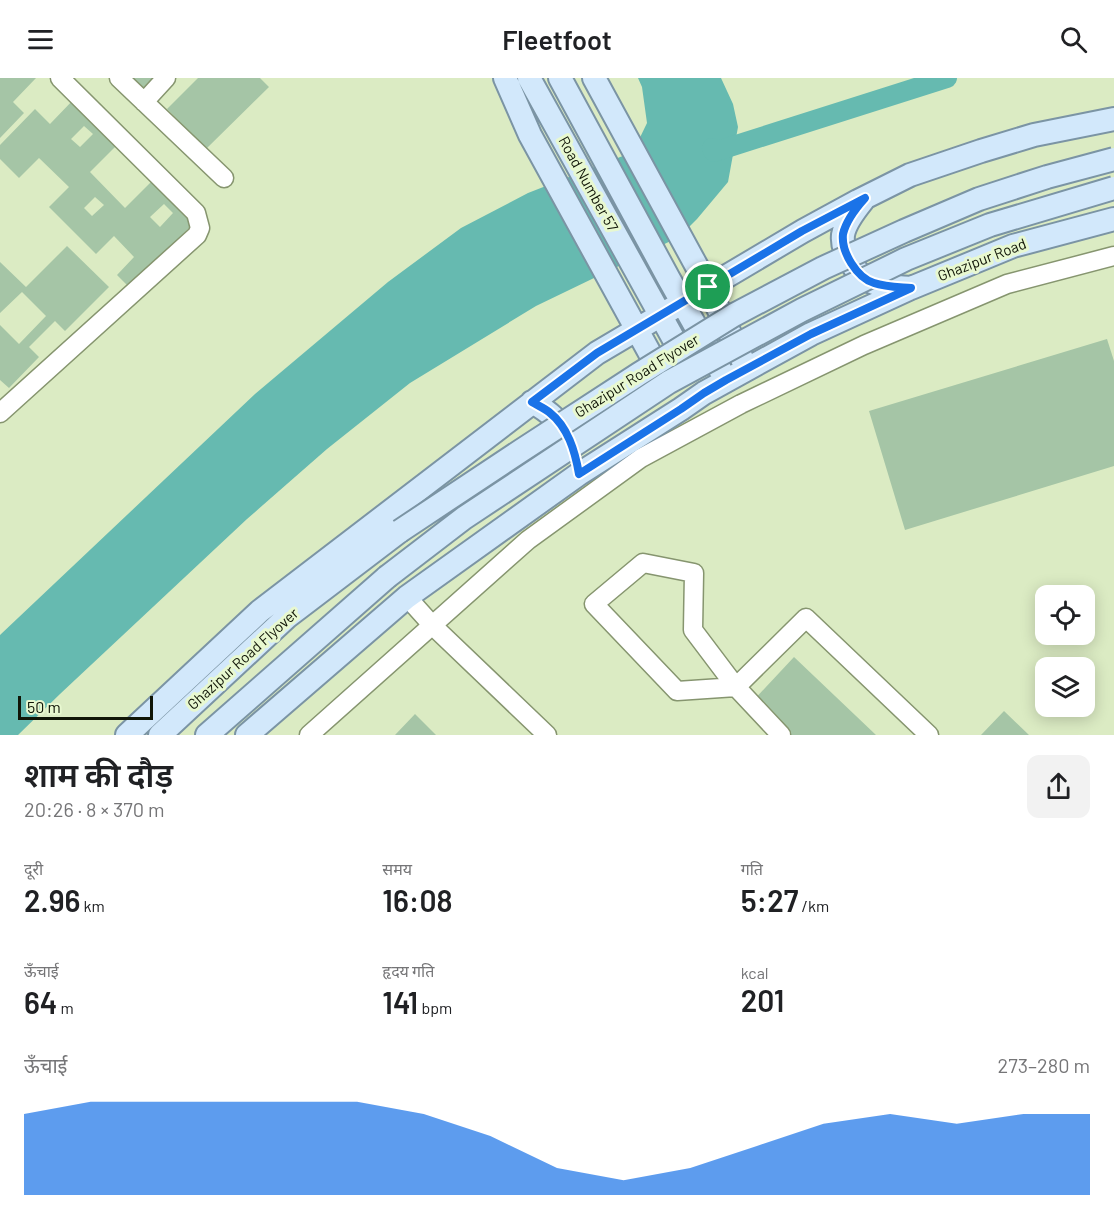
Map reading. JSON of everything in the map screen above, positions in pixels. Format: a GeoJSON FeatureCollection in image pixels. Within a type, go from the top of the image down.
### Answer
{"type":"FeatureCollection","features":[{"type":"Feature","properties":{"kind":"main road"},"geometry":{"type":"LineString","coordinates":[[506,78],[530,135],[681,409]]}},
{"type":"Feature","properties":{"kind":"main road","name":"Road Number 57"},"geometry":{"type":"LineString","coordinates":[[529,78],[704,393]]}},
{"type":"Feature","properties":{"kind":"main road","name":"Road Number 57"},"geometry":{"type":"LineString","coordinates":[[560,78],[726,380]]}},
{"type":"Feature","properties":{"kind":"main road"},"geometry":{"type":"LineString","coordinates":[[596,81],[692,255],[747,369]]}},
{"type":"Feature","properties":{"kind":"main road"},"geometry":{"type":"LineString","coordinates":[[127,735],[260,611],[597,353],[802,231],[909,175],[1034,135],[1114,119]]}},
{"type":"Feature","properties":{"kind":"main road","name":"Ghazipur Road Flyover"},"geometry":{"type":"LineString","coordinates":[[160,735],[287,617],[400,531],[639,374],[734,315],[824,268],[979,199],[1114,159]]}},
{"type":"Feature","properties":{"kind":"main road","name":"Ghazipur Road Flyover"},"geometry":{"type":"LineString","coordinates":[[207,735],[387,577],[464,518],[669,381],[802,310],[906,259],[990,225],[1114,188]]}},
{"type":"Feature","properties":{"kind":"main road"},"geometry":{"type":"LineString","coordinates":[[865,198],[850,218],[843,236],[844,247],[853,266],[861,276],[873,283],[911,288]]}},
{"type":"Feature","properties":{"kind":"main road","name":"Ghazipur Road"},"geometry":{"type":"LineString","coordinates":[[248,735],[407,597],[579,474],[704,393],[811,334],[911,288],[1013,246],[1114,219]]}},
{"type":"Feature","properties":{"kind":"main road"},"geometry":{"type":"LineString","coordinates":[[532,402],[548,411],[570,438],[579,474]]}},
{"type":"Feature","properties":{"kind":"street"},"geometry":{"type":"LineString","coordinates":[[4,401],[197,234],[200,228],[196,213],[60,78]]}},
{"type":"Feature","properties":{"kind":"street"},"geometry":{"type":"LineString","coordinates":[[119,78],[224,178]]}},
{"type":"Feature","properties":{"kind":"street"},"geometry":{"type":"LineString","coordinates":[[144,102],[166,78]]}},
{"type":"Feature","properties":{"kind":"street"},"geometry":{"type":"LineString","coordinates":[[309,735],[528,540],[640,458],[741,404],[908,326],[1007,284],[1114,256]]}},
{"type":"Feature","properties":{"kind":"street"},"geometry":{"type":"LineString","coordinates":[[781,735],[736,687],[693,630],[694,573],[643,563],[594,604],[677,691],[736,687],[806,618],[929,735]]}},
{"type":"Feature","properties":{"kind":"street"},"geometry":{"type":"LineString","coordinates":[[407,597],[433,626],[547,735]]}},
{"type":"Feature","properties":{"kind":"water"},"geometry":{"type":"Polygon","coordinates":[[[638,78],[721,78],[733,104],[738,127],[728,182],[697,219],[679,237],[536,306],[410,383],[327,449],[247,519],[18,735],[0,735],[0,635],[255,394],[388,282],[461,228],[528,193],[633,152],[647,123],[642,87],[638,78]]]}},
{"type":"Feature","properties":{"kind":"building"},"geometry":{"type":"Polygon","coordinates":[[[0,78],[36,78],[13,102],[24,113],[0,138],[0,78]]]}},
{"type":"Feature","properties":{"kind":"building"},"geometry":{"type":"Polygon","coordinates":[[[129,78],[158,78],[144,93],[129,78]]]}},
{"type":"Feature","properties":{"kind":"building"},"geometry":{"type":"Polygon","coordinates":[[[198,78],[260,78],[269,87],[206,149],[167,109],[198,78]]]}},
{"type":"Feature","properties":{"kind":"building"},"geometry":{"type":"Polygon","coordinates":[[[75,98],[120,142],[90,172],[125,208],[153,180],[195,222],[130,288],[117,275],[134,257],[114,236],[96,254],[49,207],[69,187],[39,158],[19,178],[0,159],[0,145],[35,109],[50,124],[75,98]],[[84,126],[71,139],[80,147],[93,134],[84,126]],[[95,197],[84,208],[92,216],[104,205],[95,197]],[[164,204],[150,217],[160,227],[173,213],[164,204]]]}},
{"type":"Feature","properties":{"kind":"building"},"geometry":{"type":"Polygon","coordinates":[[[67,246],[109,287],[65,331],[55,321],[29,347],[39,357],[9,388],[0,380],[0,325],[19,344],[46,316],[22,292],[0,313],[0,262],[26,287],[67,246]]]}},
{"type":"Feature","properties":{"kind":"building"},"geometry":{"type":"Polygon","coordinates":[[[1107,339],[1114,361],[1114,466],[905,530],[869,411],[1107,339]]]}},
{"type":"Feature","properties":{"kind":"building"},"geometry":{"type":"Polygon","coordinates":[[[794,657],[876,735],[785,735],[751,703],[794,657]]]}},
{"type":"Feature","properties":{"kind":"building"},"geometry":{"type":"Polygon","coordinates":[[[1004,711],[1029,735],[981,735],[1004,711]]]}},
{"type":"Feature","properties":{"kind":"building"},"geometry":{"type":"Polygon","coordinates":[[[415,714],[436,735],[395,735],[415,714]]]}},
{"type":"Feature","properties":{"kind":"waterway"},"geometry":{"type":"LineString","coordinates":[[712,148],[714,152],[947,78]]}},
{"type":"Feature","properties":{"kind":"route"},"geometry":{"type":"LineString","coordinates":[[865,198],[850,218],[843,236],[844,247],[853,266],[861,276],[873,283],[911,288],[811,334],[726,380],[579,474],[570,438],[548,411],[532,402],[597,353],[708,287],[802,231],[865,198]]}}]}
